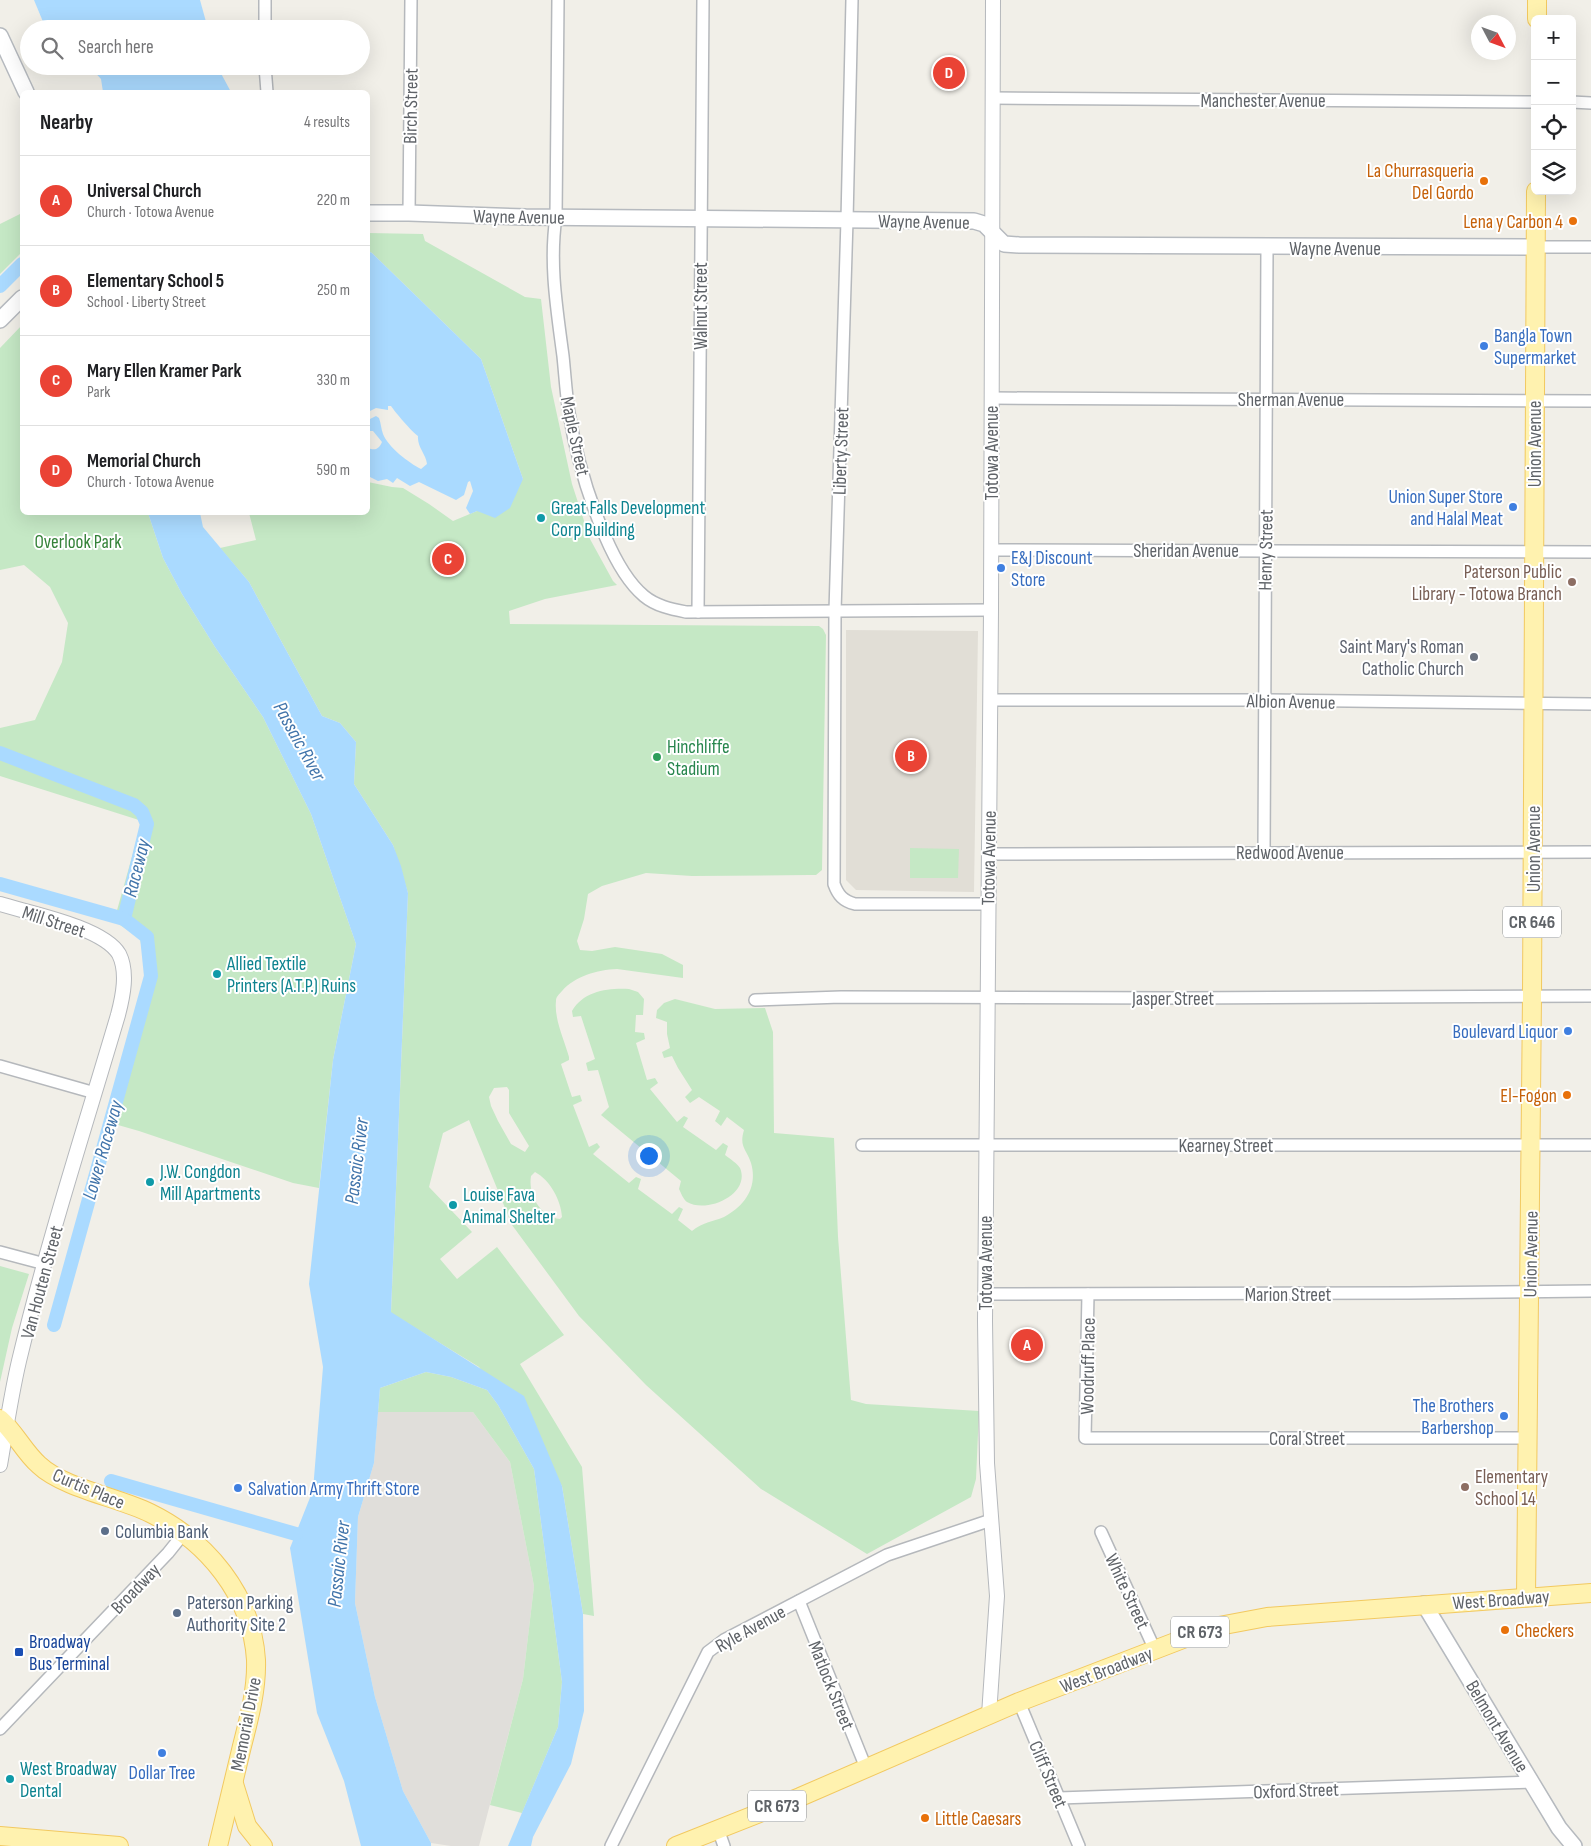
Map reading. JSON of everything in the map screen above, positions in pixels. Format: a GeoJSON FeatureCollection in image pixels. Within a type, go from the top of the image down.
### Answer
{"type":"FeatureCollection","features":[{"type":"Feature","properties":{"kind":"main road"},"geometry":{"type":"LineString","coordinates":[[1537,0],[1537,15]]}},
{"type":"Feature","properties":{"kind":"main road"},"geometry":{"type":"LineString","coordinates":[[0,36],[25,90]]}},
{"type":"Feature","properties":{"kind":"main road","name":"Union Avenue"},"geometry":{"type":"LineString","coordinates":[[1526,1597],[1531,1145],[1536,195]]}},
{"type":"Feature","properties":{"kind":"main road","name":"Wayne Avenue"},"geometry":{"type":"LineString","coordinates":[[370,213],[701,219],[974,221],[984,224],[1001,242],[1009,245],[1267,248],[1536,248]]}},
{"type":"Feature","properties":{"kind":"main road"},"geometry":{"type":"LineString","coordinates":[[0,320],[20,300]]}},
{"type":"Feature","properties":{"kind":"main road","name":"Curtis Place"},"geometry":{"type":"LineString","coordinates":[[4,1422],[40,1466],[70,1483],[149,1512],[184,1533]]}},
{"type":"Feature","properties":{"kind":"main road","name":"Memorial Drive"},"geometry":{"type":"LineString","coordinates":[[184,1533],[211,1557],[230,1582],[245,1611],[253,1643],[256,1667],[251,1710],[218,1846]]}},
{"type":"Feature","properties":{"kind":"main road","name":"West Broadway"},"geometry":{"type":"LineString","coordinates":[[676,1846],[866,1768],[1019,1702],[1219,1626],[1267,1617],[1591,1593]]}},
{"type":"Feature","properties":{"kind":"main road","name":"Belmont Avenue"},"geometry":{"type":"LineString","coordinates":[[1424,1604],[1559,1828],[1574,1846]]}},
{"type":"Feature","properties":{"kind":"main road"},"geometry":{"type":"LineString","coordinates":[[234,1782],[247,1826],[263,1846]]}},
{"type":"Feature","properties":{"kind":"main road"},"geometry":{"type":"LineString","coordinates":[[0,1836],[119,1846]]}},
{"type":"Feature","properties":{"kind":"street"},"geometry":{"type":"LineString","coordinates":[[265,20],[266,0]]}},
{"type":"Feature","properties":{"kind":"street","name":"Birch Street"},"geometry":{"type":"LineString","coordinates":[[409,213],[411,0]]}},
{"type":"Feature","properties":{"kind":"street","name":"Maple Street"},"geometry":{"type":"LineString","coordinates":[[558,0],[556,217],[553,234],[556,308],[569,413],[580,461],[592,506],[619,565],[650,601],[672,609],[698,612],[991,610]]}},
{"type":"Feature","properties":{"kind":"street","name":"Walnut Street"},"geometry":{"type":"LineString","coordinates":[[698,612],[702,0]]}},
{"type":"Feature","properties":{"kind":"street","name":"Liberty Street"},"geometry":{"type":"LineString","coordinates":[[852,0],[836,611],[834,884],[838,895],[842,899],[855,904],[988,904]]}},
{"type":"Feature","properties":{"kind":"street","name":"Totowa Avenue"},"geometry":{"type":"LineString","coordinates":[[989,1715],[997,1596],[987,1463],[985,1294],[991,610],[993,0]]}},
{"type":"Feature","properties":{"kind":"street"},"geometry":{"type":"LineString","coordinates":[[266,75],[267,90]]}},
{"type":"Feature","properties":{"kind":"street","name":"Manchester Avenue"},"geometry":{"type":"LineString","coordinates":[[992,98],[1531,102]]}},
{"type":"Feature","properties":{"kind":"street"},"geometry":{"type":"LineString","coordinates":[[1576,102],[1591,103]]}},
{"type":"Feature","properties":{"kind":"street","name":"Wayne Avenue"},"geometry":{"type":"LineString","coordinates":[[1536,248],[1591,247]]}},
{"type":"Feature","properties":{"kind":"street","name":"Henry Street"},"geometry":{"type":"LineString","coordinates":[[1264,852],[1267,248]]}},
{"type":"Feature","properties":{"kind":"street","name":"Sherman Avenue"},"geometry":{"type":"LineString","coordinates":[[991,398],[1591,401]]}},
{"type":"Feature","properties":{"kind":"street","name":"Sheridan Avenue"},"geometry":{"type":"LineString","coordinates":[[991,550],[1591,552]]}},
{"type":"Feature","properties":{"kind":"street","name":"Albion Avenue"},"geometry":{"type":"LineString","coordinates":[[990,700],[1264,700],[1591,704]]}},
{"type":"Feature","properties":{"kind":"street","name":"Redwood Avenue"},"geometry":{"type":"LineString","coordinates":[[988,854],[1591,852]]}},
{"type":"Feature","properties":{"kind":"street","name":"Mill Street"},"geometry":{"type":"LineString","coordinates":[[0,904],[78,926],[106,942]]}},
{"type":"Feature","properties":{"kind":"street","name":"Van Houten Street"},"geometry":{"type":"LineString","coordinates":[[0,1465],[4,1422],[19,1362],[45,1264],[121,1006],[124,984],[122,965],[118,954],[106,942]]}},
{"type":"Feature","properties":{"kind":"street","name":"Jasper Street"},"geometry":{"type":"LineString","coordinates":[[755,1000],[841,997],[1591,996]]}},
{"type":"Feature","properties":{"kind":"street"},"geometry":{"type":"LineString","coordinates":[[0,1066],[95,1093]]}},
{"type":"Feature","properties":{"kind":"street","name":"Kearney Street"},"geometry":{"type":"LineString","coordinates":[[862,1145],[1591,1145]]}},
{"type":"Feature","properties":{"kind":"street"},"geometry":{"type":"LineString","coordinates":[[0,1252],[45,1264]]}},
{"type":"Feature","properties":{"kind":"street","name":"Marion Street"},"geometry":{"type":"LineString","coordinates":[[985,1294],[1591,1291]]}},
{"type":"Feature","properties":{"kind":"street","name":"Woodruff Place"},"geometry":{"type":"LineString","coordinates":[[1086,1438],[1088,1294]]}},
{"type":"Feature","properties":{"kind":"street","name":"Coral Street"},"geometry":{"type":"LineString","coordinates":[[1086,1438],[1528,1438]]}},
{"type":"Feature","properties":{"kind":"street","name":"Ryle Avenue"},"geometry":{"type":"LineString","coordinates":[[611,1846],[708,1652],[724,1640],[887,1555],[991,1520]]}},
{"type":"Feature","properties":{"kind":"street","name":"White Street"},"geometry":{"type":"LineString","coordinates":[[1101,1532],[1155,1650]]}},
{"type":"Feature","properties":{"kind":"street","name":"Broadway"},"geometry":{"type":"LineString","coordinates":[[0,1729],[168,1553],[184,1533]]}},
{"type":"Feature","properties":{"kind":"street","name":"Matlock Street"},"geometry":{"type":"LineString","coordinates":[[799,1601],[866,1768]]}},
{"type":"Feature","properties":{"kind":"street","name":"Cliff Street"},"geometry":{"type":"LineString","coordinates":[[1019,1702],[1079,1846]]}},
{"type":"Feature","properties":{"kind":"street","name":"Oxford Street"},"geometry":{"type":"LineString","coordinates":[[1059,1798],[1532,1782]]}},
{"type":"Feature","properties":{"kind":"street"},"geometry":{"type":"LineString","coordinates":[[718,1829],[724,1846]]}},
{"type":"Feature","properties":{"kind":"shaded area"},"geometry":{"type":"Polygon","coordinates":[[[846,630],[978,631],[974,892],[856,890],[846,880],[846,630]]]}},
{"type":"Feature","properties":{"kind":"shaded area"},"geometry":{"type":"Polygon","coordinates":[[[378,1412],[473,1412],[510,1462],[534,1586],[523,1679],[479,1846],[451,1846],[431,1843],[403,1791],[375,1697],[355,1603],[358,1517],[374,1463],[378,1412]]]}},
{"type":"Feature","properties":{"kind":"green space"},"geometry":{"type":"Polygon","coordinates":[[[20,214],[20,254],[0,274],[0,224],[20,214]]]}},
{"type":"Feature","properties":{"kind":"green space"},"geometry":{"type":"Polygon","coordinates":[[[370,233],[423,234],[425,241],[525,297],[541,299],[551,387],[572,484],[590,539],[617,585],[545,599],[509,611],[510,624],[819,626],[826,635],[822,870],[816,875],[692,876],[646,873],[602,886],[588,894],[584,919],[577,941],[580,950],[592,951],[615,947],[662,954],[683,965],[683,978],[617,969],[594,972],[573,981],[567,986],[556,999],[556,1008],[558,1022],[569,1057],[569,1060],[561,1064],[572,1097],[580,1095],[582,1101],[573,1105],[589,1147],[597,1143],[600,1147],[593,1154],[629,1183],[636,1177],[641,1179],[638,1189],[672,1214],[679,1207],[683,1209],[678,1220],[692,1231],[704,1224],[724,1217],[738,1207],[744,1201],[751,1188],[753,1172],[742,1140],[744,1130],[727,1117],[721,1126],[715,1121],[720,1111],[699,1097],[690,1103],[685,1097],[692,1090],[672,1056],[664,1058],[662,1052],[670,1048],[667,1022],[656,1018],[657,1010],[664,1003],[675,999],[715,1009],[765,1008],[773,1032],[774,1133],[834,1138],[838,1237],[851,1400],[866,1404],[979,1411],[976,1479],[971,1497],[867,1554],[761,1489],[646,1385],[579,1316],[512,1225],[469,1120],[443,1133],[429,1187],[472,1232],[440,1259],[457,1279],[497,1247],[564,1335],[520,1364],[582,1467],[594,1616],[583,1614],[562,1486],[479,1367],[391,1313],[408,893],[393,845],[354,784],[356,742],[340,723],[322,716],[249,582],[220,548],[256,540],[250,515],[370,515],[370,482],[403,488],[453,521],[477,511],[523,479],[481,359],[370,252],[370,233]],[[507,1087],[494,1088],[489,1097],[491,1106],[511,1144],[525,1152],[529,1146],[509,1113],[509,1090],[507,1087]],[[535,1172],[531,1176],[531,1190],[537,1204],[547,1214],[560,1219],[562,1217],[557,1197],[550,1185],[535,1172]]]}},
{"type":"Feature","properties":{"kind":"green space","name":"Overlook Park"},"geometry":{"type":"Polygon","coordinates":[[[20,327],[20,515],[149,515],[163,558],[182,594],[215,647],[263,717],[311,814],[356,944],[333,1060],[319,1188],[293,1183],[104,1121],[146,974],[140,938],[114,921],[142,821],[0,776],[0,728],[35,720],[62,662],[68,623],[50,587],[24,565],[0,570],[0,348],[20,327]]]}},
{"type":"Feature","properties":{"kind":"green space"},"geometry":{"type":"Polygon","coordinates":[[[910,848],[959,849],[958,878],[910,878],[910,848]]]}},
{"type":"Feature","properties":{"kind":"green space"},"geometry":{"type":"Polygon","coordinates":[[[612,989],[629,989],[638,992],[644,999],[643,1015],[636,1015],[635,1032],[644,1033],[645,1039],[636,1043],[647,1080],[655,1078],[658,1083],[650,1089],[677,1122],[684,1116],[688,1118],[683,1127],[716,1150],[723,1143],[728,1146],[725,1155],[740,1168],[742,1177],[739,1186],[725,1199],[705,1205],[695,1205],[687,1202],[679,1189],[681,1181],[601,1115],[609,1107],[598,1070],[588,1071],[586,1063],[595,1059],[581,1016],[573,1017],[572,1011],[583,999],[597,992],[612,989]]]}},
{"type":"Feature","properties":{"kind":"green space"},"geometry":{"type":"Polygon","coordinates":[[[0,1266],[29,1274],[12,1328],[0,1382],[0,1266]]]}},
{"type":"Feature","properties":{"kind":"green space"},"geometry":{"type":"Polygon","coordinates":[[[426,1372],[451,1377],[487,1390],[498,1405],[534,1469],[562,1682],[558,1727],[522,1813],[490,1805],[523,1679],[534,1586],[510,1462],[473,1412],[378,1412],[380,1388],[426,1372]]]}},
{"type":"Feature","properties":{"kind":"water"},"geometry":{"type":"Polygon","coordinates":[[[34,0],[200,0],[206,20],[42,20],[34,0]]]}},
{"type":"Feature","properties":{"kind":"water"},"geometry":{"type":"Polygon","coordinates":[[[97,75],[222,75],[230,90],[103,90],[101,79],[97,75]]]}},
{"type":"Feature","properties":{"kind":"water"},"geometry":{"type":"Polygon","coordinates":[[[370,252],[481,359],[523,479],[510,508],[495,518],[477,511],[470,514],[466,508],[473,491],[470,481],[464,495],[456,500],[419,482],[410,486],[397,478],[393,483],[387,479],[378,481],[370,477],[370,448],[376,449],[382,442],[373,431],[370,431],[370,419],[376,416],[379,418],[382,432],[394,449],[421,469],[427,464],[418,436],[391,406],[388,406],[388,410],[376,408],[370,411],[370,252]]]}},
{"type":"Feature","properties":{"kind":"water","name":"Passaic River"},"geometry":{"type":"Polygon","coordinates":[[[149,515],[200,515],[203,527],[249,582],[322,716],[340,723],[356,742],[354,784],[393,845],[401,866],[408,893],[391,1312],[524,1396],[562,1486],[583,1614],[584,1711],[571,1764],[533,1837],[531,1846],[508,1846],[558,1727],[562,1682],[534,1469],[498,1405],[487,1390],[451,1377],[426,1372],[380,1388],[374,1463],[358,1517],[355,1603],[375,1697],[403,1791],[431,1846],[361,1846],[344,1781],[317,1713],[290,1548],[313,1490],[323,1367],[309,1284],[333,1060],[356,944],[311,814],[263,717],[215,647],[182,594],[163,558],[149,515]]]}},
{"type":"Feature","properties":{"kind":"waterway","name":"Raceway"},"geometry":{"type":"LineString","coordinates":[[0,286],[20,266]]}},
{"type":"Feature","properties":{"kind":"waterway","name":"Lower Raceway"},"geometry":{"type":"LineString","coordinates":[[0,753],[134,805],[142,812],[147,824],[124,919],[147,937],[151,976],[54,1325]]}},
{"type":"Feature","properties":{"kind":"waterway"},"geometry":{"type":"LineString","coordinates":[[0,884],[124,919]]}},
{"type":"Feature","properties":{"kind":"waterway"},"geometry":{"type":"LineString","coordinates":[[111,1481],[296,1534]]}},
{"type":"Feature","properties":{"kind":"place","name":"Memorial Church"},"geometry":{"type":"Point","coordinates":[949,73]}},
{"type":"Feature","properties":{"kind":"place","name":"La Churrasqueria Del Gordo"},"geometry":{"type":"Point","coordinates":[1484,181]}},
{"type":"Feature","properties":{"kind":"place","name":"Lena y Carbon 4"},"geometry":{"type":"Point","coordinates":[1573,221]}},
{"type":"Feature","properties":{"kind":"place","name":"Bangla Town Supermarket"},"geometry":{"type":"Point","coordinates":[1484,346]}},
{"type":"Feature","properties":{"kind":"place","name":"Union Super Store and Halal Meat"},"geometry":{"type":"Point","coordinates":[1513,507]}},
{"type":"Feature","properties":{"kind":"place","name":"Great Falls Development Corp Building"},"geometry":{"type":"Point","coordinates":[541,518]}},
{"type":"Feature","properties":{"kind":"place","name":"Mary Ellen Kramer Park"},"geometry":{"type":"Point","coordinates":[448,559]}},
{"type":"Feature","properties":{"kind":"place","name":"E&J Discount Store"},"geometry":{"type":"Point","coordinates":[1001,568]}},
{"type":"Feature","properties":{"kind":"place","name":"Paterson Public Library - Totowa Branch"},"geometry":{"type":"Point","coordinates":[1572,582]}},
{"type":"Feature","properties":{"kind":"place","name":"Saint Mary's Roman Catholic Church"},"geometry":{"type":"Point","coordinates":[1474,657]}},
{"type":"Feature","properties":{"kind":"place","name":"Elementary School 5"},"geometry":{"type":"Point","coordinates":[911,756]}},
{"type":"Feature","properties":{"kind":"place","name":"Hinchliffe Stadium"},"geometry":{"type":"Point","coordinates":[657,757]}},
{"type":"Feature","properties":{"kind":"place","name":"Allied Textile Printers (A.T.P.) Ruins"},"geometry":{"type":"Point","coordinates":[217,974]}},
{"type":"Feature","properties":{"kind":"place","name":"Boulevard Liquor"},"geometry":{"type":"Point","coordinates":[1568,1031]}},
{"type":"Feature","properties":{"kind":"place","name":"El-Fogon"},"geometry":{"type":"Point","coordinates":[1567,1095]}},
{"type":"Feature","properties":{"kind":"place","name":"J.W. Congdon Mill Apartments"},"geometry":{"type":"Point","coordinates":[150,1182]}},
{"type":"Feature","properties":{"kind":"place","name":"Louise Fava Animal Shelter"},"geometry":{"type":"Point","coordinates":[453,1205]}},
{"type":"Feature","properties":{"kind":"place","name":"Universal Church"},"geometry":{"type":"Point","coordinates":[1027,1345]}},
{"type":"Feature","properties":{"kind":"place","name":"The Brothers Barbershop"},"geometry":{"type":"Point","coordinates":[1504,1416]}},
{"type":"Feature","properties":{"kind":"place","name":"Elementary School 14"},"geometry":{"type":"Point","coordinates":[1465,1487]}},
{"type":"Feature","properties":{"kind":"place","name":"Salvation Army Thrift Store"},"geometry":{"type":"Point","coordinates":[238,1488]}},
{"type":"Feature","properties":{"kind":"place","name":"Columbia Bank"},"geometry":{"type":"Point","coordinates":[105,1531]}},
{"type":"Feature","properties":{"kind":"place","name":"Paterson Parking Authority Site 2"},"geometry":{"type":"Point","coordinates":[177,1613]}},
{"type":"Feature","properties":{"kind":"place","name":"Checkers"},"geometry":{"type":"Point","coordinates":[1505,1630]}},
{"type":"Feature","properties":{"kind":"place","name":"Broadway Bus Terminal"},"geometry":{"type":"Point","coordinates":[19,1652]}},
{"type":"Feature","properties":{"kind":"place","name":"Dollar Tree"},"geometry":{"type":"Point","coordinates":[162,1753]}},
{"type":"Feature","properties":{"kind":"place","name":"West Broadway Dental"},"geometry":{"type":"Point","coordinates":[10,1779]}},
{"type":"Feature","properties":{"kind":"place","name":"Little Caesars"},"geometry":{"type":"Point","coordinates":[925,1818]}}]}
